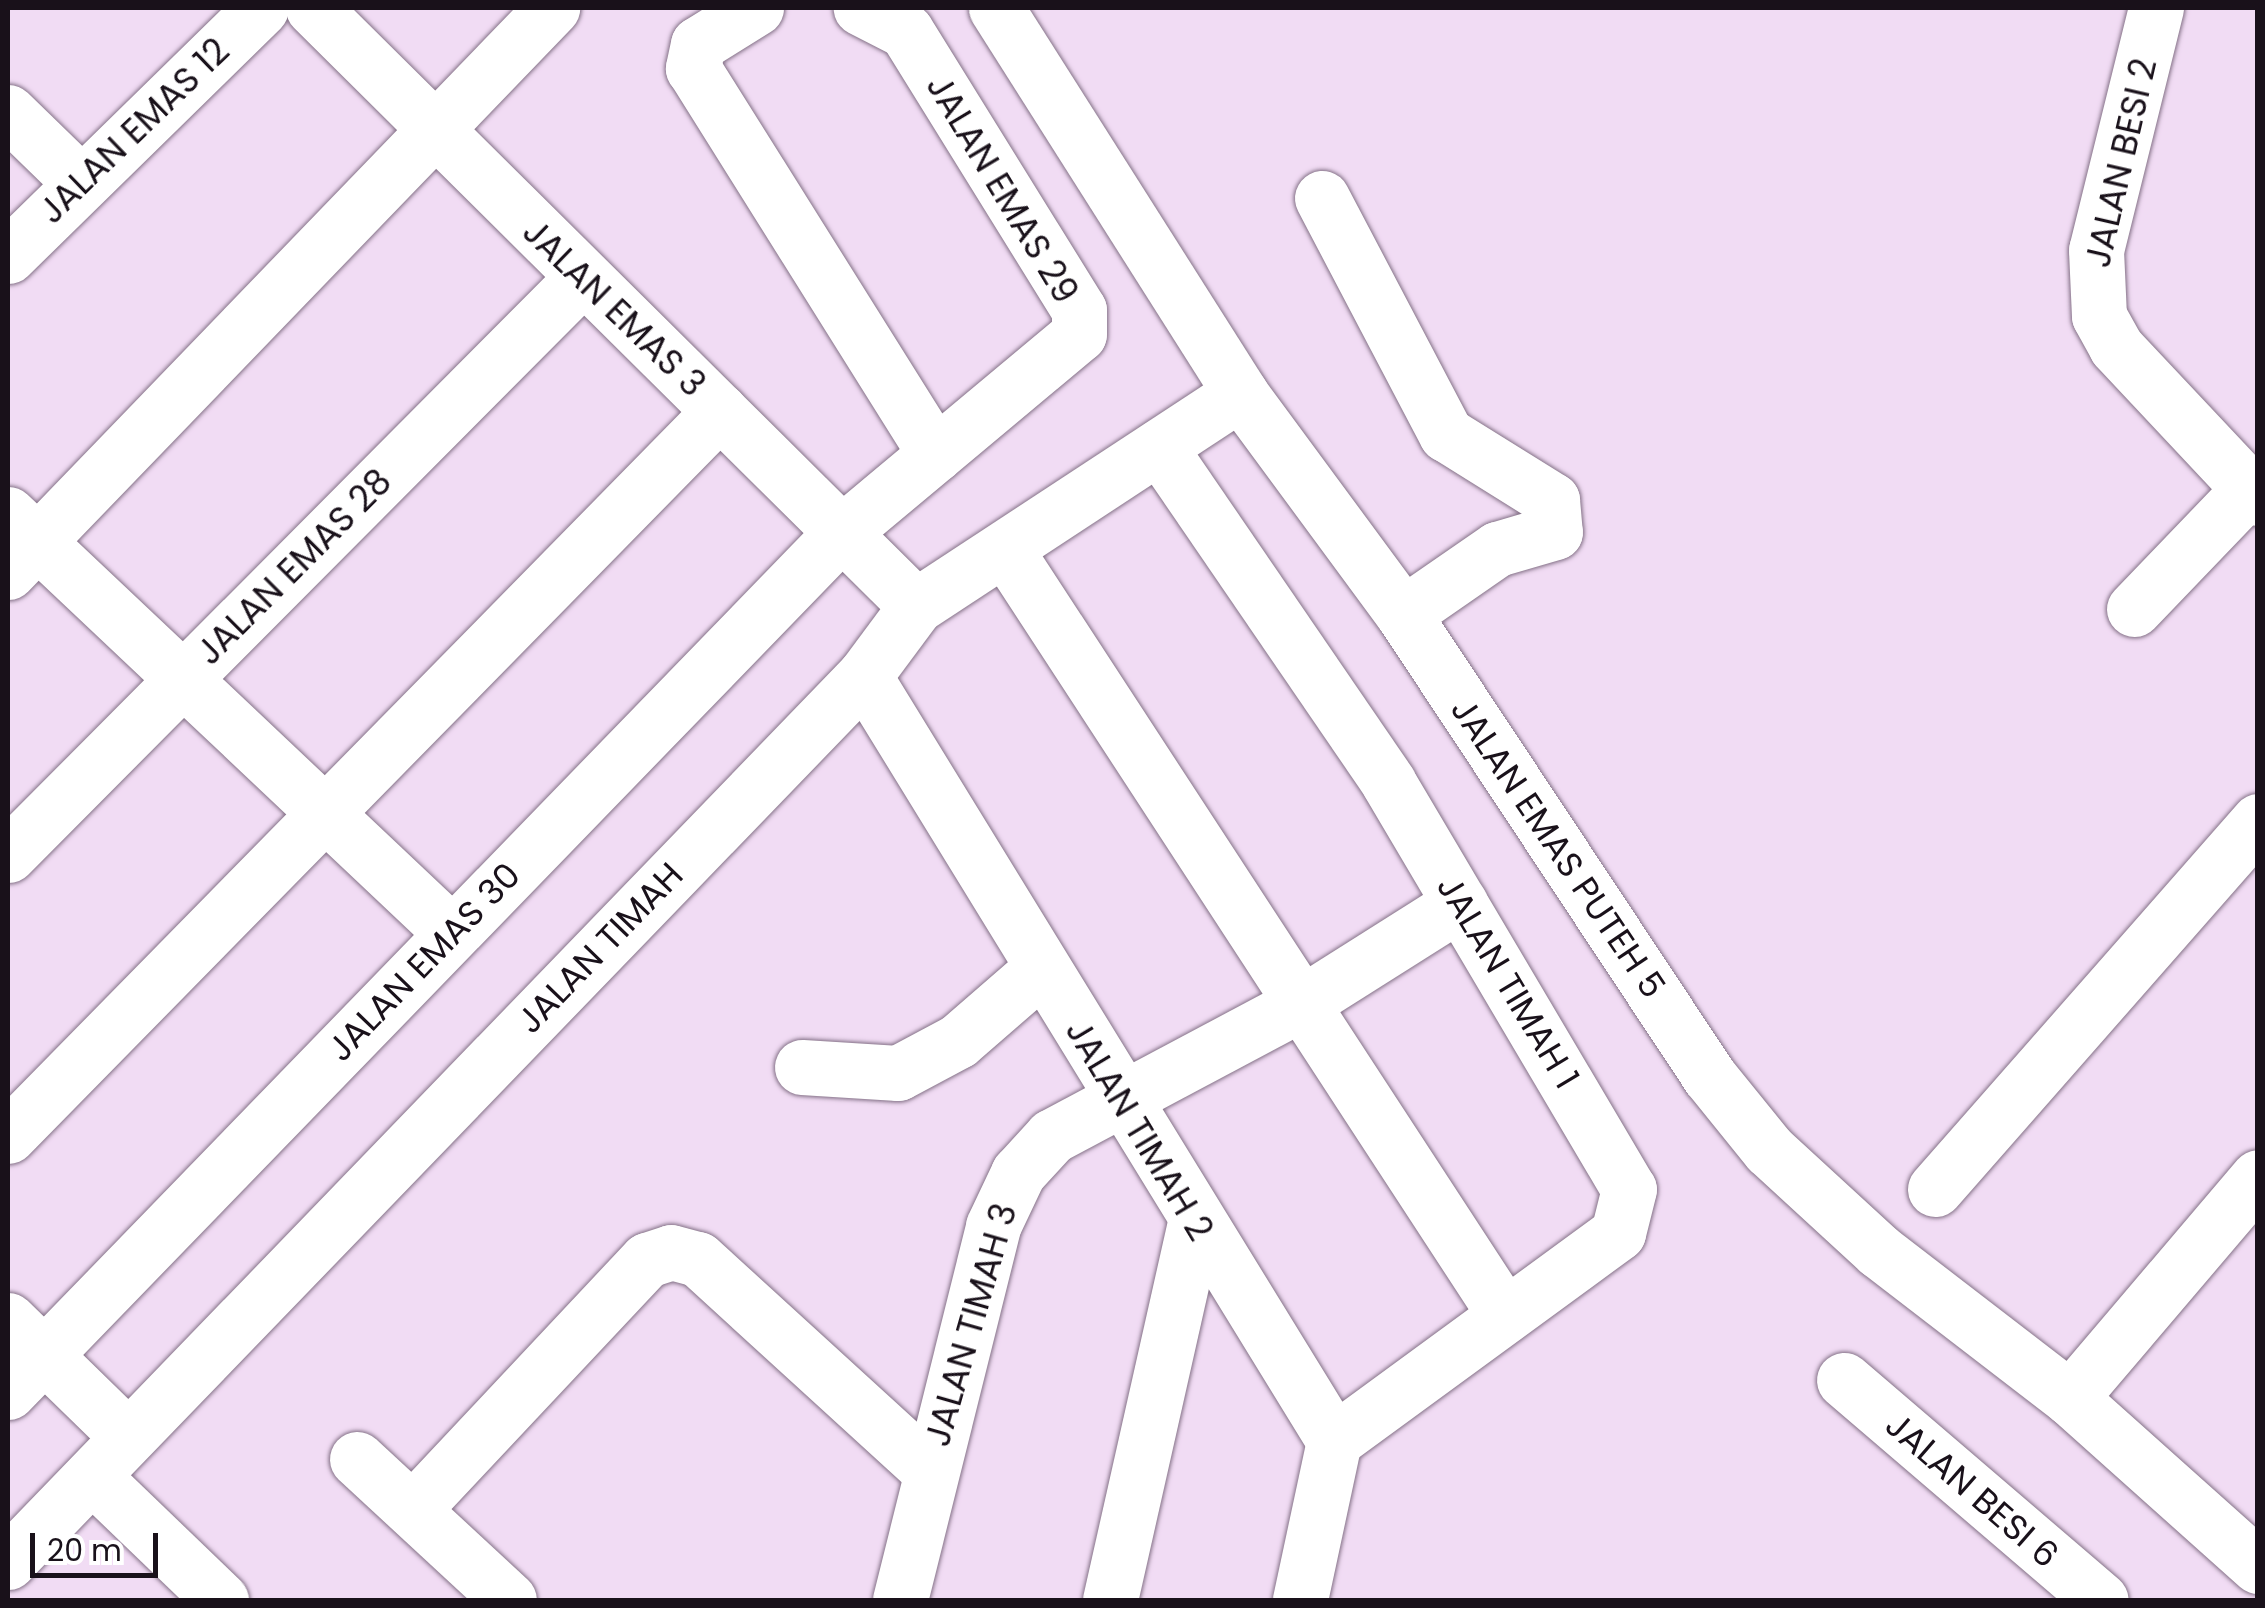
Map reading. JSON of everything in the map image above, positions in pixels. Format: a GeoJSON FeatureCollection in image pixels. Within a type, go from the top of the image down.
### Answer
{"type":"FeatureCollection","features":[{"type":"Feature","properties":{"kind":"street","name":"JALAN EMAS 12"},"geometry":{"type":"LineString","coordinates":[[8,256],[261,8]]}},
{"type":"Feature","properties":{"kind":"street","name":"JALAN EMAS 3"},"geometry":{"type":"LineString","coordinates":[[314,8],[435,133],[916,606]]}},
{"type":"Feature","properties":{"kind":"street"},"geometry":{"type":"LineString","coordinates":[[452,933],[178,683],[17,543],[435,133],[552,8]]}},
{"type":"Feature","properties":{"kind":"street"},"geometry":{"type":"LineString","coordinates":[[756,8],[698,44],[691,60],[700,84],[935,454]]}},
{"type":"Feature","properties":{"kind":"street","name":"JALAN EMAS 29"},"geometry":{"type":"LineString","coordinates":[[841,532],[1078,334],[1078,310],[906,31],[861,8]]}},
{"type":"Feature","properties":{"kind":"street","name":"JALAN EMAS PUTEH 5"},"geometry":{"type":"LineString","coordinates":[[996,8],[1240,393],[1403,614],[1709,1076],[1769,1150],[1879,1251],[2070,1398],[2258,1566]]}},
{"type":"Feature","properties":{"kind":"street","name":"JALAN BESI 2"},"geometry":{"type":"LineString","coordinates":[[2156,8],[2094,281],[2116,347],[2253,494]]}},
{"type":"Feature","properties":{"kind":"street"},"geometry":{"type":"LineString","coordinates":[[8,112],[80,182]]}},
{"type":"Feature","properties":{"kind":"street"},"geometry":{"type":"LineString","coordinates":[[1322,198],[1446,434],[1552,500],[1555,532],[1498,549],[1403,614]]}},
{"type":"Feature","properties":{"kind":"street","name":"JALAN EMAS 28"},"geometry":{"type":"LineString","coordinates":[[8,855],[582,278]]}},
{"type":"Feature","properties":{"kind":"street","name":"JALAN TIMAH"},"geometry":{"type":"LineString","coordinates":[[8,1562],[864,676],[916,606],[1240,393]]}},
{"type":"Feature","properties":{"kind":"street"},"geometry":{"type":"LineString","coordinates":[[8,1136],[720,411]]}},
{"type":"Feature","properties":{"kind":"street","name":"JALAN TIMAH 1"},"geometry":{"type":"LineString","coordinates":[[1159,447],[1460,904],[1629,1189],[1618,1232],[1334,1441]]}},
{"type":"Feature","properties":{"kind":"street"},"geometry":{"type":"LineString","coordinates":[[2134,609],[2253,494]]}},
{"type":"Feature","properties":{"kind":"street","name":"JALAN EMAS 30"},"geometry":{"type":"LineString","coordinates":[[19,1356],[452,933],[841,532]]}},
{"type":"Feature","properties":{"kind":"street"},"geometry":{"type":"LineString","coordinates":[[1005,549],[1505,1315]]}},
{"type":"Feature","properties":{"kind":"street","name":"JALAN TIMAH 2"},"geometry":{"type":"LineString","coordinates":[[864,676],[1120,1104],[1334,1441]]}},
{"type":"Feature","properties":{"kind":"street"},"geometry":{"type":"LineString","coordinates":[[1935,1189],[2258,821]]}},
{"type":"Feature","properties":{"kind":"street","name":"JALAN TIMAH 3"},"geometry":{"type":"LineString","coordinates":[[900,1600],[928,1469],[993,1226],[1018,1173],[1052,1136],[1120,1104],[1302,1003],[1460,904]]}},
{"type":"Feature","properties":{"kind":"street"},"geometry":{"type":"LineString","coordinates":[[802,1067],[898,1073],[958,1041],[1042,968]]}},
{"type":"Feature","properties":{"kind":"street"},"geometry":{"type":"LineString","coordinates":[[2070,1398],[2258,1178]]}},
{"type":"Feature","properties":{"kind":"street"},"geometry":{"type":"LineString","coordinates":[[1110,1600],[1195,1224]]}},
{"type":"Feature","properties":{"kind":"street"},"geometry":{"type":"LineString","coordinates":[[413,1508],[647,1260],[671,1252],[698,1259],[928,1469]]}},
{"type":"Feature","properties":{"kind":"street"},"geometry":{"type":"LineString","coordinates":[[19,1356],[127,1436]]}},
{"type":"Feature","properties":{"kind":"street","name":"JALAN BESI 6"},"geometry":{"type":"LineString","coordinates":[[1844,1380],[2101,1600]]}},
{"type":"Feature","properties":{"kind":"street"},"geometry":{"type":"LineString","coordinates":[[1300,1600],[1334,1441]]}},
{"type":"Feature","properties":{"kind":"street"},"geometry":{"type":"LineString","coordinates":[[357,1459],[509,1600]]}},
{"type":"Feature","properties":{"kind":"street"},"geometry":{"type":"LineString","coordinates":[[92,1476],[221,1600]]}}]}
